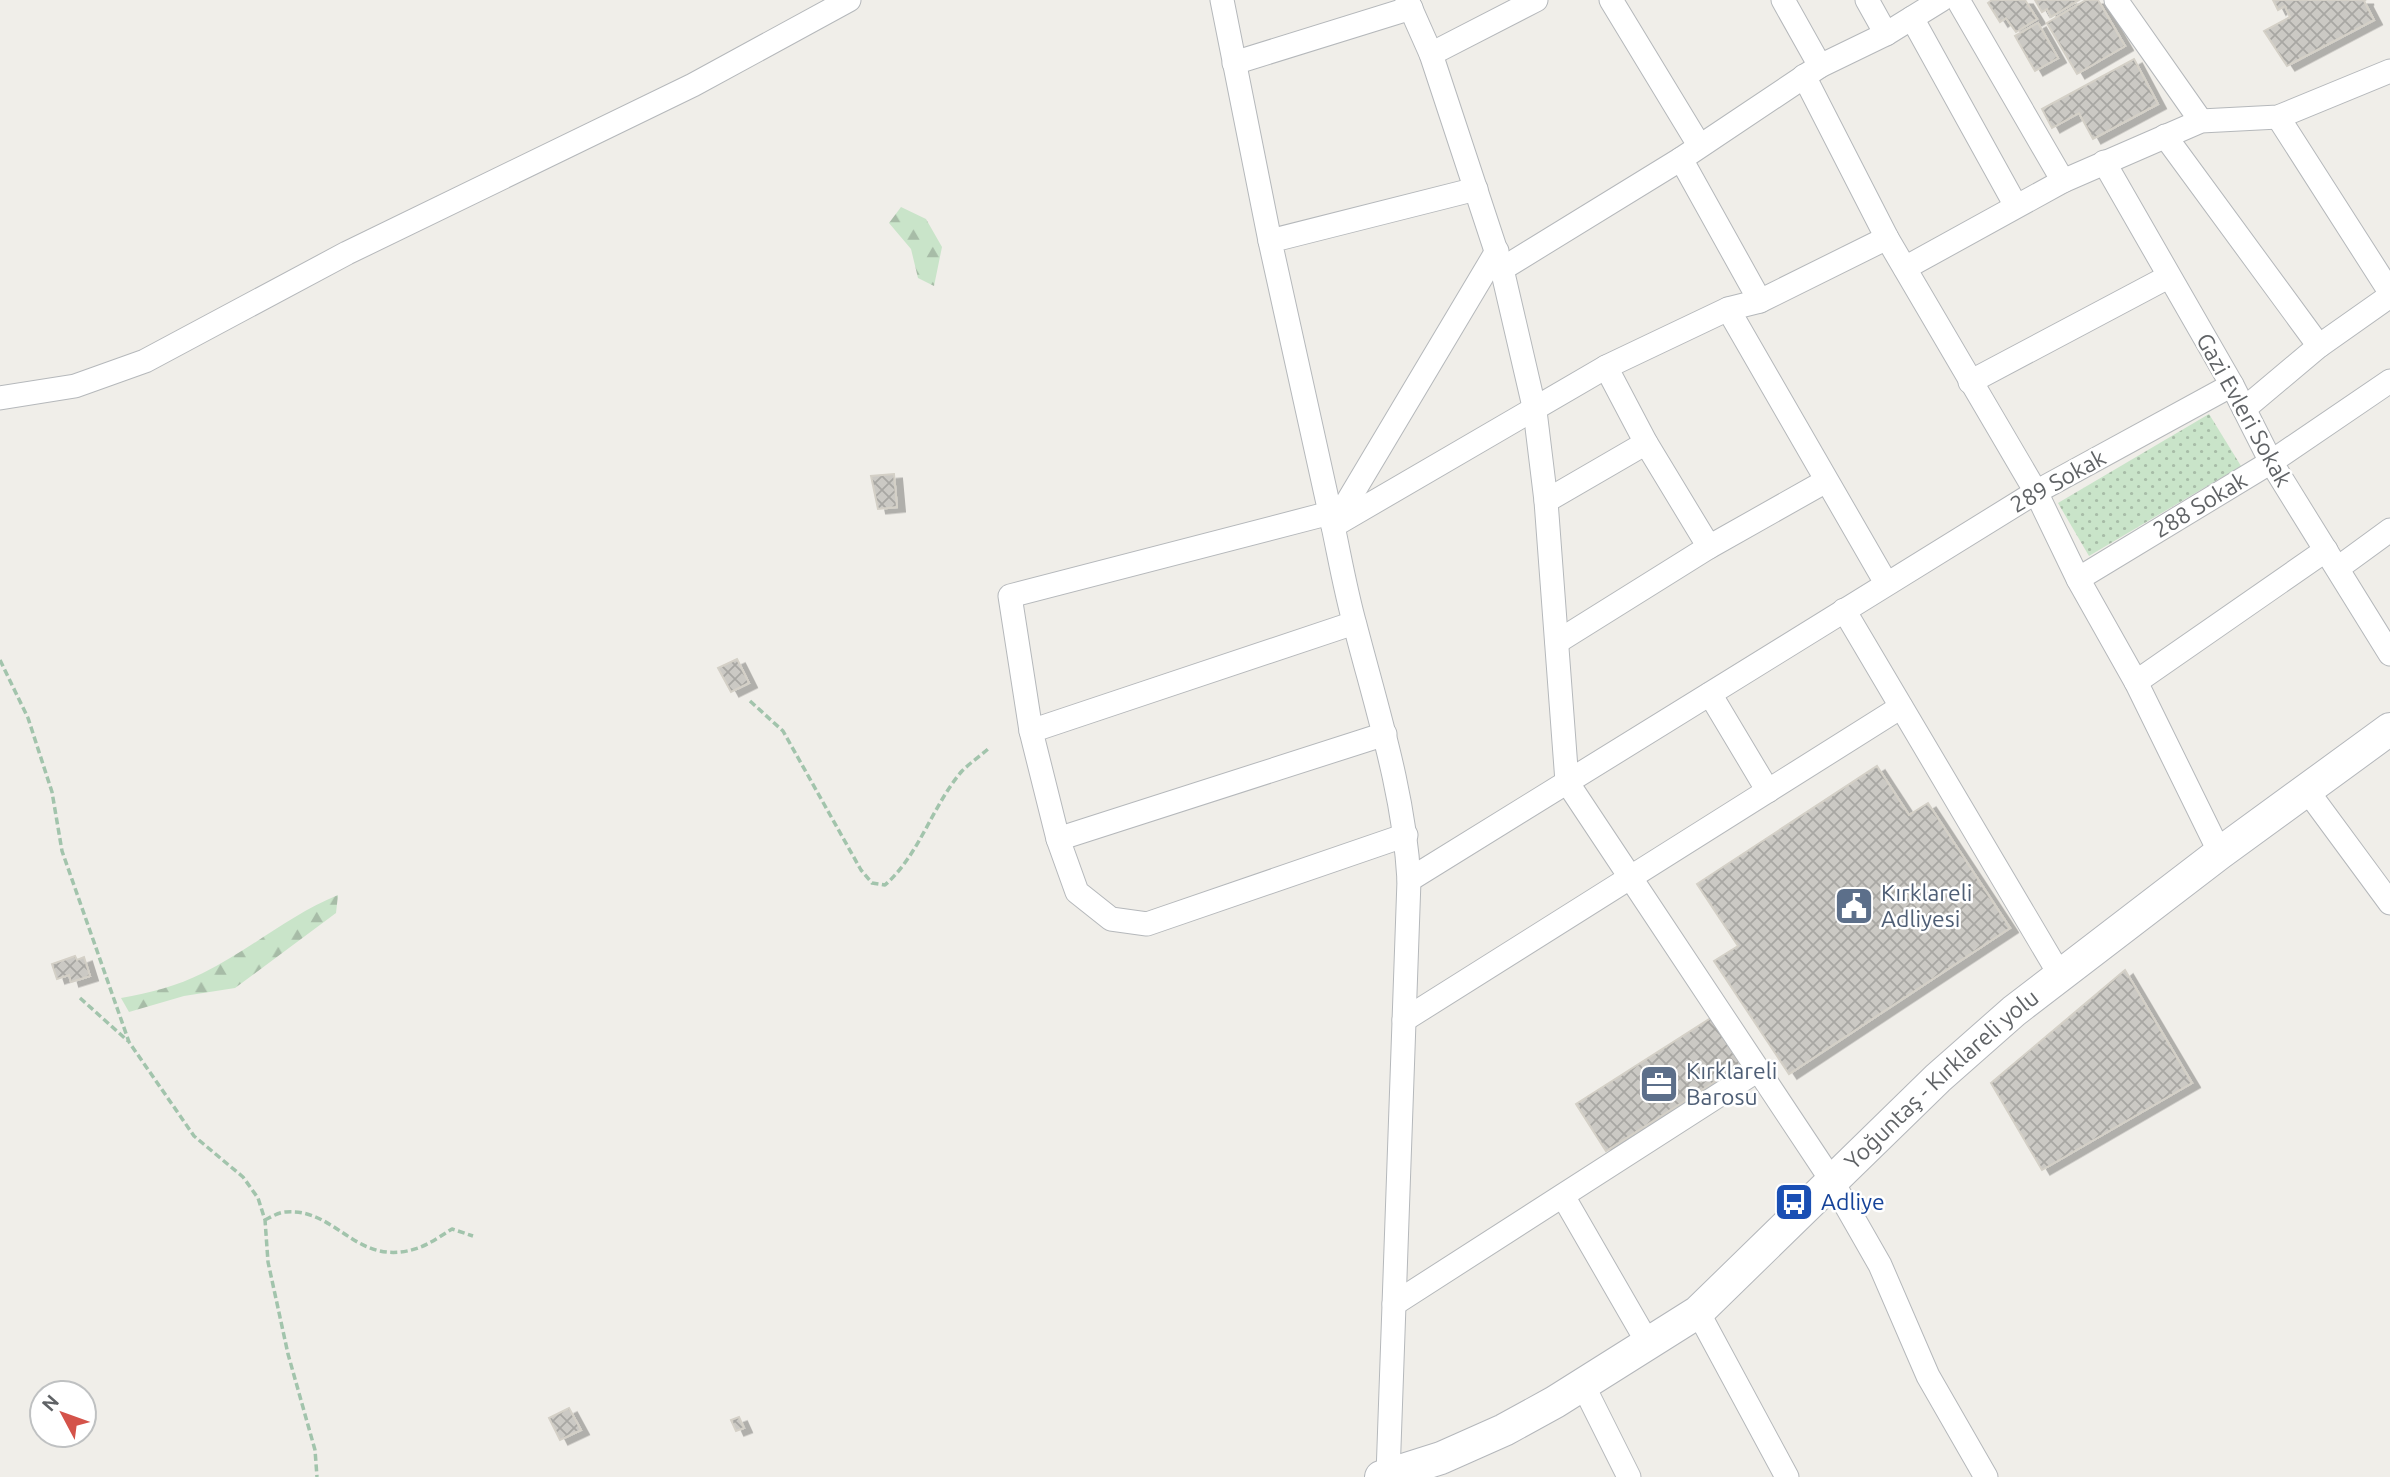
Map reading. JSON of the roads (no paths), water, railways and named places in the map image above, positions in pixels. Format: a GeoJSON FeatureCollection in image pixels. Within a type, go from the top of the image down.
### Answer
{"type":"FeatureCollection","features":[{"type":"Feature","properties":{"kind":"street"},"geometry":{"type":"LineString","coordinates":[[0,398],[75,386],[145,361],[347,253],[692,85],[849,0]]}},
{"type":"Feature","properties":{"kind":"street"},"geometry":{"type":"LineString","coordinates":[[1222,0],[1270,241],[1354,623],[1385,734],[1406,835],[1409,880],[1386,1476]]}},
{"type":"Feature","properties":{"kind":"street"},"geometry":{"type":"LineString","coordinates":[[1430,54],[1536,0]]}},
{"type":"Feature","properties":{"kind":"street"},"geometry":{"type":"LineString","coordinates":[[1611,0],[1699,145]]}},
{"type":"Feature","properties":{"kind":"street"},"geometry":{"type":"LineString","coordinates":[[1783,0],[1887,238],[2036,492],[2078,579],[2136,682],[2220,853]]}},
{"type":"Feature","properties":{"kind":"street"},"geometry":{"type":"LineString","coordinates":[[1867,0],[1886,34]]}},
{"type":"Feature","properties":{"kind":"street"},"geometry":{"type":"LineString","coordinates":[[1332,519],[1500,260],[1681,159],[1812,71],[1886,34],[1941,0]]}},
{"type":"Feature","properties":{"kind":"street"},"geometry":{"type":"LineString","coordinates":[[1958,0],[2063,181]]}},
{"type":"Feature","properties":{"kind":"street"},"geometry":{"type":"LineString","coordinates":[[2116,0],[2201,121]]}},
{"type":"Feature","properties":{"kind":"street"},"geometry":{"type":"LineString","coordinates":[[1234,63],[1409,4],[1430,54],[1500,260],[1535,411],[1546,501],[1567,782],[1832,1181],[1880,1265],[1928,1376],[1986,1477]]}},
{"type":"Feature","properties":{"kind":"street"},"geometry":{"type":"LineString","coordinates":[[1912,18],[2016,206]]}},
{"type":"Feature","properties":{"kind":"street"},"geometry":{"type":"LineString","coordinates":[[1905,268],[2063,181],[2201,121],[2278,117],[2390,71]]}},
{"type":"Feature","properties":{"kind":"street"},"geometry":{"type":"LineString","coordinates":[[2244,409],[2319,346],[2390,294],[2278,117]]}},
{"type":"Feature","properties":{"kind":"street"},"geometry":{"type":"LineString","coordinates":[[2165,136],[2319,346]]}},
{"type":"Feature","properties":{"kind":"street"},"geometry":{"type":"LineString","coordinates":[[1681,159],[1760,301]]}},
{"type":"Feature","properties":{"kind":"street","name":"Gazi Evleri Sokak"},"geometry":{"type":"LineString","coordinates":[[2104,162],[2232,385],[2271,462],[2390,654]]}},
{"type":"Feature","properties":{"kind":"street"},"geometry":{"type":"LineString","coordinates":[[1270,241],[1476,189]]}},
{"type":"Feature","properties":{"kind":"street"},"geometry":{"type":"LineString","coordinates":[[1406,835],[1147,924],[1111,919],[1077,892],[1058,839],[1031,731],[1010,596],[1332,519],[1535,411],[1606,367],[1728,309],[1760,301],[1887,238]]}},
{"type":"Feature","properties":{"kind":"street"},"geometry":{"type":"LineString","coordinates":[[1970,382],[2168,277]]}},
{"type":"Feature","properties":{"kind":"street"},"geometry":{"type":"LineString","coordinates":[[1728,309],[1886,583]]}},
{"type":"Feature","properties":{"kind":"street"},"geometry":{"type":"LineString","coordinates":[[1606,367],[1646,443],[1709,547]]}},
{"type":"Feature","properties":{"kind":"street","name":"288 Sokak"},"geometry":{"type":"LineString","coordinates":[[2078,579],[2271,462],[2390,381]]}},
{"type":"Feature","properties":{"kind":"street","name":"289 Sokak"},"geometry":{"type":"LineString","coordinates":[[1409,880],[2036,492],[2232,385]]}},
{"type":"Feature","properties":{"kind":"street"},"geometry":{"type":"LineString","coordinates":[[1546,501],[1646,443]]}},
{"type":"Feature","properties":{"kind":"street"},"geometry":{"type":"LineString","coordinates":[[1557,642],[1709,547],[1826,481]]}},
{"type":"Feature","properties":{"kind":"street"},"geometry":{"type":"LineString","coordinates":[[2136,682],[2332,559],[2390,530]]}},
{"type":"Feature","properties":{"kind":"street"},"geometry":{"type":"LineString","coordinates":[[1844,610],[2060,975]]}},
{"type":"Feature","properties":{"kind":"street"},"geometry":{"type":"LineString","coordinates":[[1031,731],[1354,623]]}},
{"type":"Feature","properties":{"kind":"street"},"geometry":{"type":"LineString","coordinates":[[1710,694],[1768,791]]}},
{"type":"Feature","properties":{"kind":"street"},"geometry":{"type":"LineString","coordinates":[[1404,1020],[1901,707]]}},
{"type":"Feature","properties":{"kind":"street","name":"Yoğuntaş - Kırklareli yolu"},"geometry":{"type":"LineString","coordinates":[[1386,1476],[1441,1458],[1504,1430],[1649,1345],[1698,1312],[1938,1077],[2060,975],[2220,853],[2390,729]]}},
{"type":"Feature","properties":{"kind":"street"},"geometry":{"type":"LineString","coordinates":[[1058,839],[1385,734]]}},
{"type":"Feature","properties":{"kind":"street"},"geometry":{"type":"LineString","coordinates":[[2306,789],[2390,903]]}},
{"type":"Feature","properties":{"kind":"street"},"geometry":{"type":"LineString","coordinates":[[1394,1304],[1758,1070]]}},
{"type":"Feature","properties":{"kind":"street"},"geometry":{"type":"LineString","coordinates":[[1563,1196],[1649,1345]]}},
{"type":"Feature","properties":{"kind":"street"},"geometry":{"type":"LineString","coordinates":[[1698,1312],[1787,1477]]}},
{"type":"Feature","properties":{"kind":"street"},"geometry":{"type":"LineString","coordinates":[[1583,1385],[1629,1477]]}},
{"type":"Feature","properties":{"kind":"place","name":"Kırklareli Adliyesi"},"geometry":{"type":"Point","coordinates":[1854,906]}},
{"type":"Feature","properties":{"kind":"place","name":"Kırklareli Barosu"},"geometry":{"type":"Point","coordinates":[1659,1084]}},
{"type":"Feature","properties":{"kind":"place","name":"Adliye"},"geometry":{"type":"Point","coordinates":[1794,1202]}}]}
